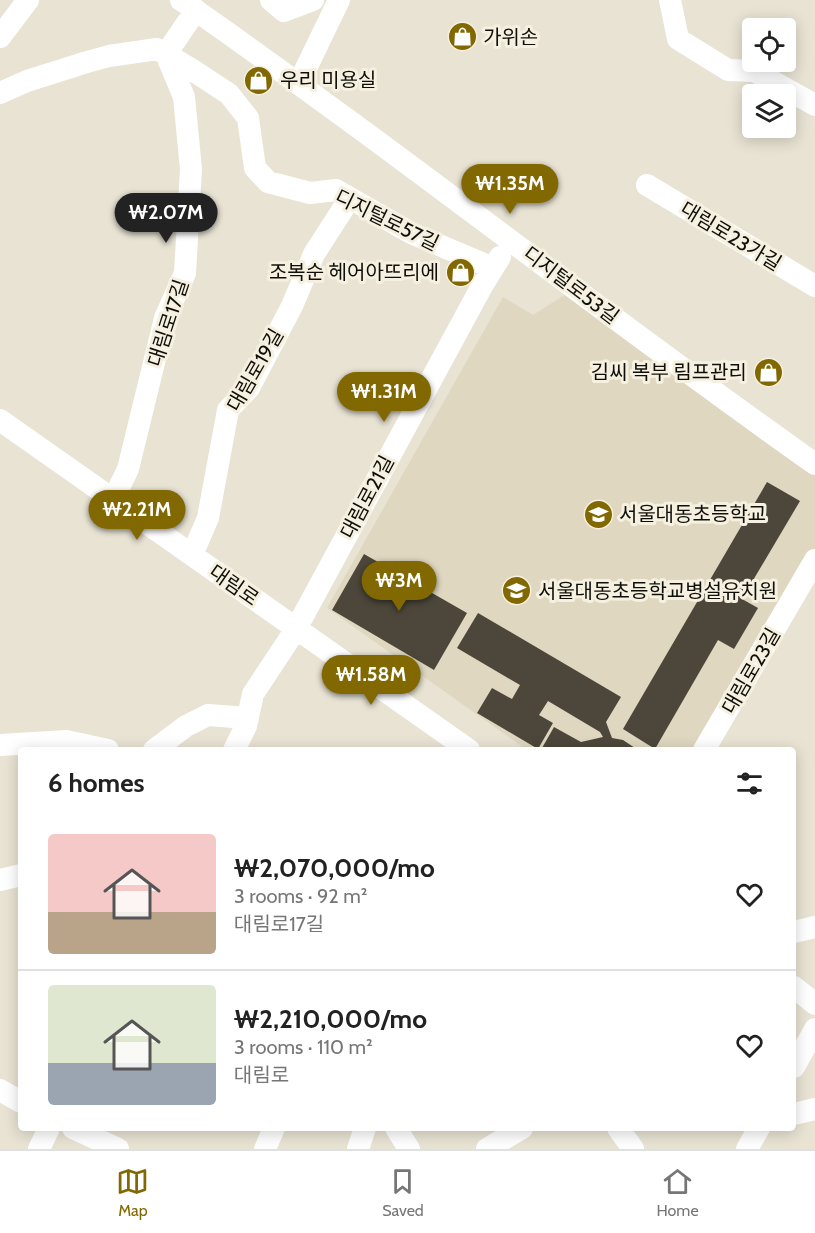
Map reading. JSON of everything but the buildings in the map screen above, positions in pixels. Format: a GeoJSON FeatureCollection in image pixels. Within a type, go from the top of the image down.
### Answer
{"type":"FeatureCollection","features":[{"type":"Feature","properties":{"kind":"street"},"geometry":{"type":"LineString","coordinates":[[0,37],[28,0]]}},
{"type":"Feature","properties":{"kind":"street"},"geometry":{"type":"LineString","coordinates":[[271,0],[284,11],[313,0]]}},
{"type":"Feature","properties":{"kind":"street"},"geometry":{"type":"LineString","coordinates":[[299,82],[339,0]]}},
{"type":"Feature","properties":{"kind":"street"},"geometry":{"type":"LineString","coordinates":[[670,0],[678,39],[728,70],[754,71],[815,105]]}},
{"type":"Feature","properties":{"kind":"street"},"geometry":{"type":"LineString","coordinates":[[166,54],[189,5]]}},
{"type":"Feature","properties":{"kind":"street","name":"디지털로53길"},"geometry":{"type":"LineString","coordinates":[[189,5],[299,82],[729,403],[815,464]]}},
{"type":"Feature","properties":{"kind":"street","name":"디지털로57길"},"geometry":{"type":"LineString","coordinates":[[0,93],[27,81],[109,56],[156,49],[228,94],[248,118],[255,168],[268,182],[310,193],[336,190],[411,233],[493,268]]}},
{"type":"Feature","properties":{"kind":"street","name":"대림로17길"},"geometry":{"type":"LineString","coordinates":[[113,500],[128,469],[165,318],[185,273],[191,169],[184,97],[166,54]]}},
{"type":"Feature","properties":{"kind":"street","name":"대림로23가길"},"geometry":{"type":"LineString","coordinates":[[647,185],[815,286]]}},
{"type":"Feature","properties":{"kind":"street","name":"대림로19길"},"geometry":{"type":"LineString","coordinates":[[192,555],[208,518],[228,410],[249,388],[292,306],[314,254],[350,198]]}},
{"type":"Feature","properties":{"kind":"street","name":"대림로21길"},"geometry":{"type":"LineString","coordinates":[[235,747],[248,718],[253,694],[296,628],[510,240]]}},
{"type":"Feature","properties":{"kind":"street","name":"대림로"},"geometry":{"type":"LineString","coordinates":[[0,421],[465,747]]}},
{"type":"Feature","properties":{"kind":"street","name":"대림로23길"},"geometry":{"type":"LineString","coordinates":[[706,747],[815,560]]}},
{"type":"Feature","properties":{"kind":"street"},"geometry":{"type":"LineString","coordinates":[[158,747],[186,726],[208,715],[248,718]]}},
{"type":"Feature","properties":{"kind":"street"},"geometry":{"type":"LineString","coordinates":[[0,745],[66,741],[94,747]]}},
{"type":"Feature","properties":{"kind":"street"},"geometry":{"type":"LineString","coordinates":[[0,880],[18,876]]}},
{"type":"Feature","properties":{"kind":"street"},"geometry":{"type":"LineString","coordinates":[[796,932],[815,927]]}},
{"type":"Feature","properties":{"kind":"street"},"geometry":{"type":"LineString","coordinates":[[796,989],[815,1004]]}},
{"type":"Feature","properties":{"kind":"street"},"geometry":{"type":"LineString","coordinates":[[796,1063],[815,1029]]}},
{"type":"Feature","properties":{"kind":"street"},"geometry":{"type":"LineString","coordinates":[[0,1090],[18,1099]]}},
{"type":"Feature","properties":{"kind":"street"},"geometry":{"type":"LineString","coordinates":[[796,1114],[815,1109]]}},
{"type":"Feature","properties":{"kind":"street"},"geometry":{"type":"LineString","coordinates":[[39,1149],[48,1131]]}},
{"type":"Feature","properties":{"kind":"street"},"geometry":{"type":"LineString","coordinates":[[79,1131],[118,1149]]}},
{"type":"Feature","properties":{"kind":"street"},"geometry":{"type":"LineString","coordinates":[[265,1149],[273,1131]]}},
{"type":"Feature","properties":{"kind":"street"},"geometry":{"type":"LineString","coordinates":[[358,1149],[364,1131]]}},
{"type":"Feature","properties":{"kind":"street"},"geometry":{"type":"LineString","coordinates":[[398,1131],[409,1149]]}},
{"type":"Feature","properties":{"kind":"street"},"geometry":{"type":"LineString","coordinates":[[487,1149],[517,1131]]}},
{"type":"Feature","properties":{"kind":"street"},"geometry":{"type":"LineString","coordinates":[[620,1131],[633,1149]]}},
{"type":"Feature","properties":{"kind":"street"},"geometry":{"type":"LineString","coordinates":[[747,1149],[757,1131]]}},
{"type":"Feature","properties":{"kind":"shaded area","name":"서울대동초등학교"},"geometry":{"type":"Polygon","coordinates":[[[566,294],[815,475],[815,552],[703,747],[523,747],[327,608],[503,297],[533,315],[566,294]]]}},
{"type":"Feature","properties":{"kind":"place","name":"가위손"},"geometry":{"type":"Point","coordinates":[462,37]}},
{"type":"Feature","properties":{"kind":"place","name":"우리 미용실"},"geometry":{"type":"Point","coordinates":[259,80]}},
{"type":"Feature","properties":{"kind":"place","name":"조복순 헤어아뜨리에"},"geometry":{"type":"Point","coordinates":[460,272]}},
{"type":"Feature","properties":{"kind":"place","name":"김씨 복부 림프관리"},"geometry":{"type":"Point","coordinates":[768,372]}},
{"type":"Feature","properties":{"kind":"place","name":"서울대동초등학교"},"geometry":{"type":"Point","coordinates":[598,514]}},
{"type":"Feature","properties":{"kind":"place","name":"서울대동초등학교병설유치원"},"geometry":{"type":"Point","coordinates":[517,591]}}]}
